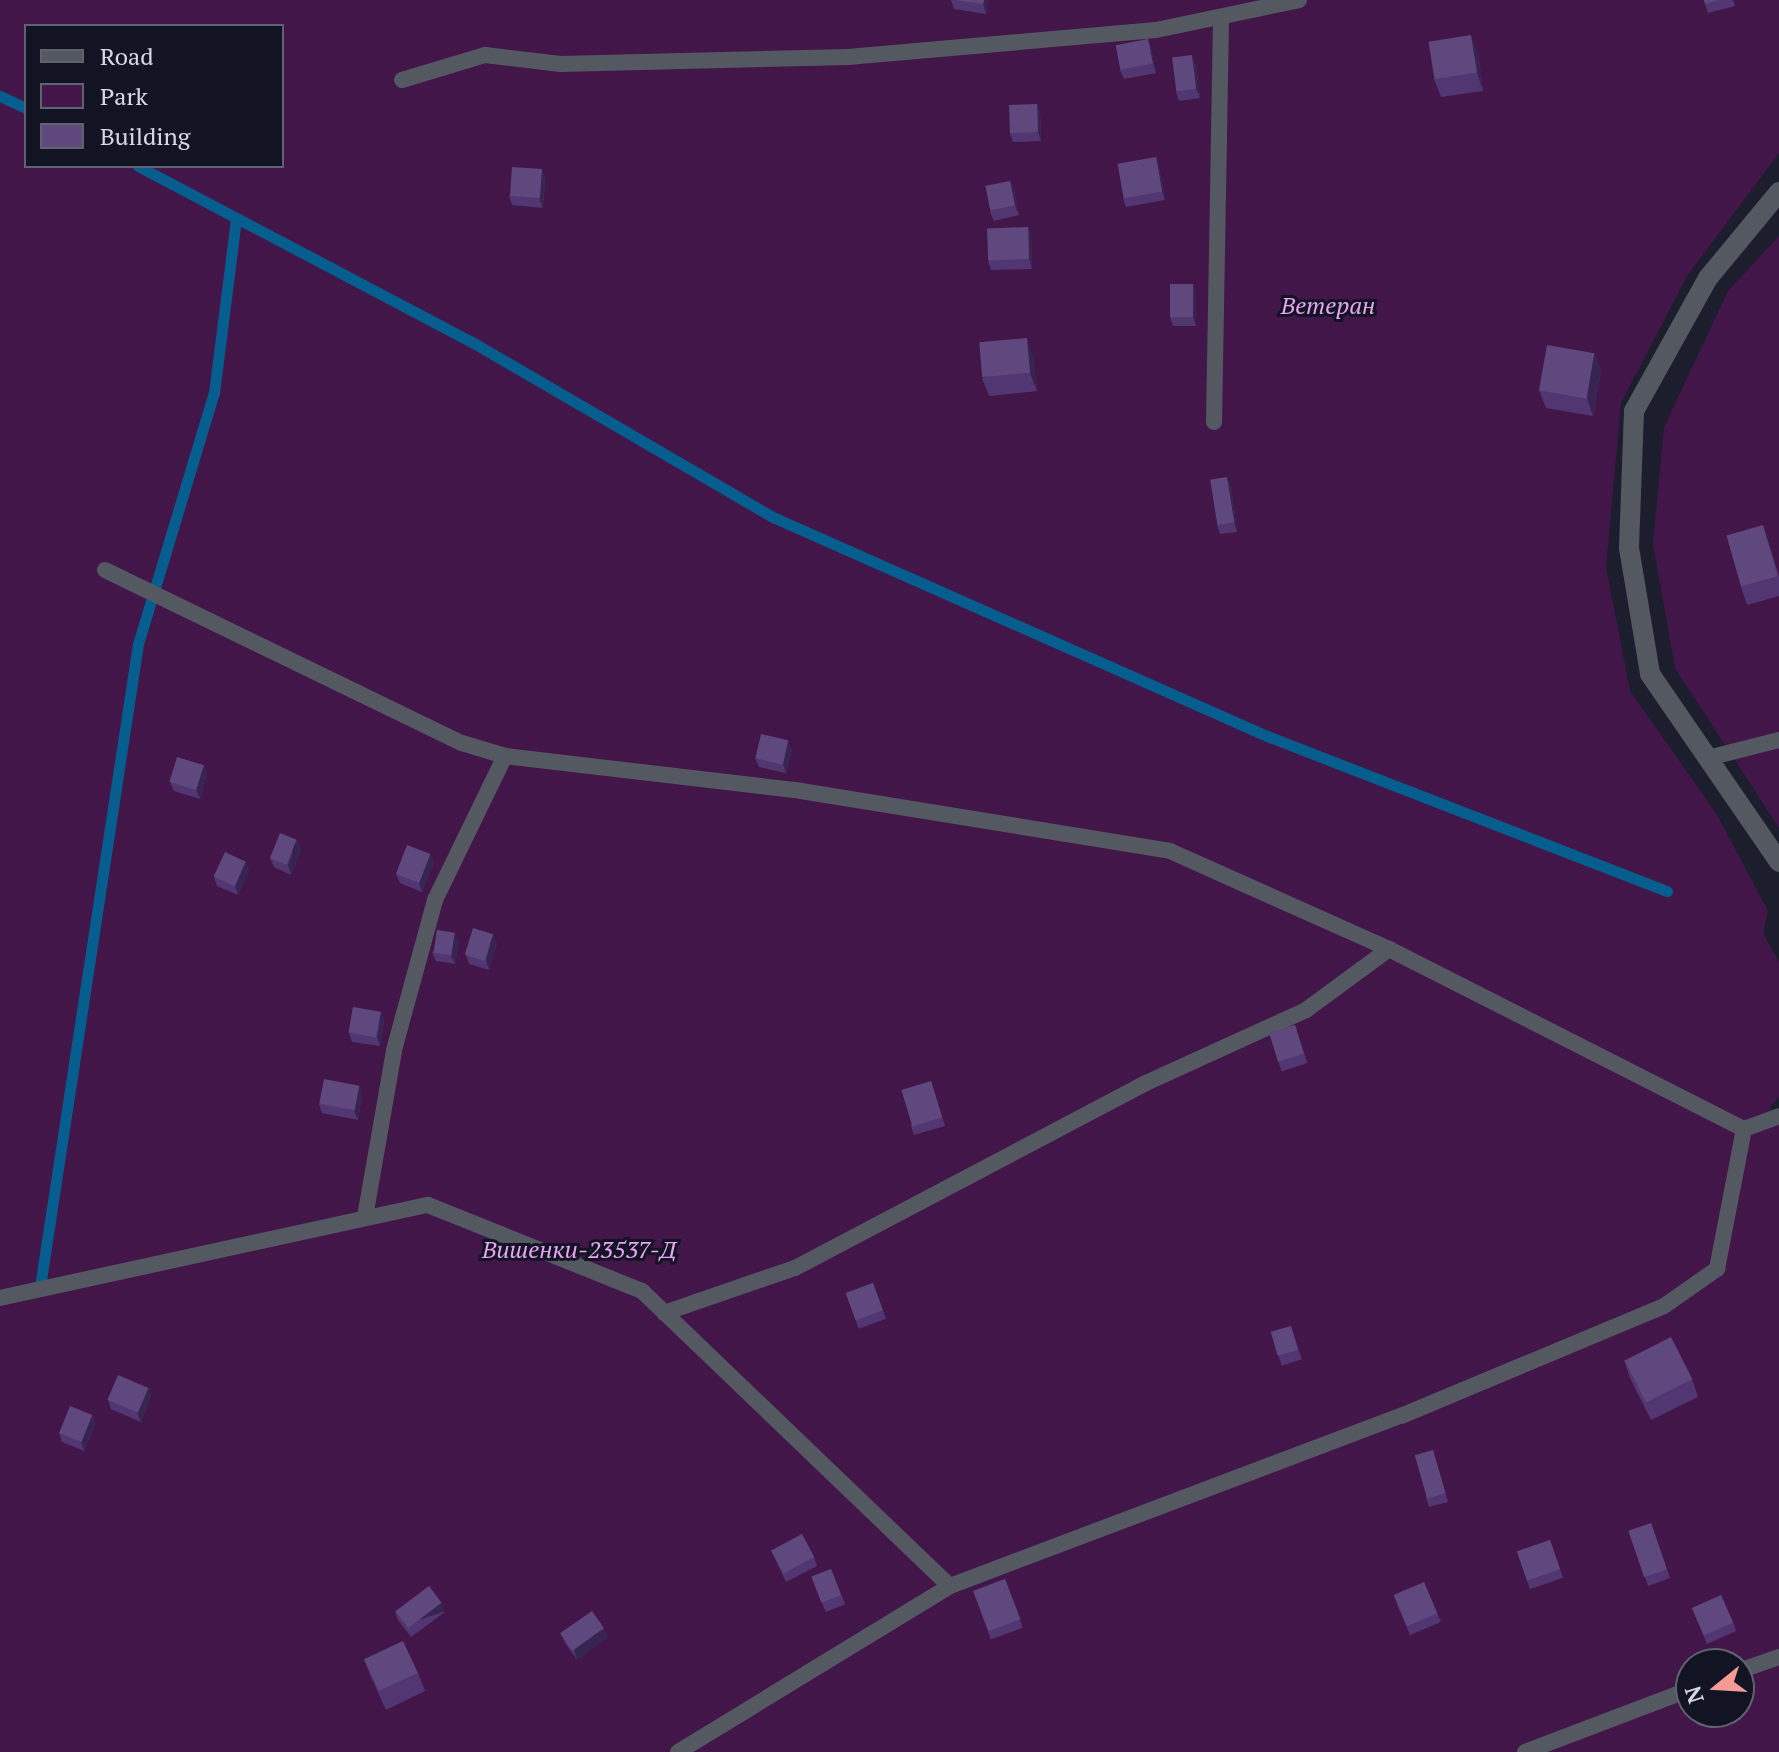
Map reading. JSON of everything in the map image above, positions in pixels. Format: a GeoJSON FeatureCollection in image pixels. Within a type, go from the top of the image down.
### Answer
{"type":"FeatureCollection","features":[{"type":"Feature","properties":{"kind":"street"},"geometry":{"type":"LineString","coordinates":[[1779,192],[1708,278],[1634,411],[1629,548],[1650,674],[1779,862]]}},
{"type":"Feature","properties":{"kind":"lane"},"geometry":{"type":"LineString","coordinates":[[402,80],[485,55],[560,64],[848,57],[1156,30],[1299,0]]}},
{"type":"Feature","properties":{"kind":"lane"},"geometry":{"type":"LineString","coordinates":[[1214,422],[1221,17]]}},
{"type":"Feature","properties":{"kind":"lane"},"geometry":{"type":"LineString","coordinates":[[105,570],[462,743],[505,756],[801,791],[1170,851],[1389,949],[1744,1129],[1779,1116]]}},
{"type":"Feature","properties":{"kind":"lane"},"geometry":{"type":"LineString","coordinates":[[1708,758],[1779,740]]}},
{"type":"Feature","properties":{"kind":"lane"},"geometry":{"type":"LineString","coordinates":[[365,1217],[394,1050],[435,900],[505,756]]}},
{"type":"Feature","properties":{"kind":"lane"},"geometry":{"type":"LineString","coordinates":[[664,1313],[795,1268],[1146,1083],[1306,1010],[1389,949]]}},
{"type":"Feature","properties":{"kind":"lane"},"geometry":{"type":"LineString","coordinates":[[678,1752],[950,1586],[1401,1416],[1664,1306],[1717,1269],[1744,1129]]}},
{"type":"Feature","properties":{"kind":"lane"},"geometry":{"type":"LineString","coordinates":[[0,1298],[428,1205],[642,1291],[950,1586]]}},
{"type":"Feature","properties":{"kind":"lane"},"geometry":{"type":"LineString","coordinates":[[1755,1665],[1779,1657]]}},
{"type":"Feature","properties":{"kind":"lane"},"geometry":{"type":"LineString","coordinates":[[1525,1752],[1675,1695]]}},
{"type":"Feature","properties":{"kind":"green space"},"geometry":{"type":"Polygon","coordinates":[[[0,0],[1779,0],[1779,153],[1687,276],[1621,403],[1606,567],[1630,691],[1716,813],[1768,911],[1763,933],[1779,962],[1779,1097],[1770,1107],[1779,1123],[1779,1752],[0,1752],[0,0]]]}},
{"type":"Feature","properties":{"kind":"green space"},"geometry":{"type":"Polygon","coordinates":[[[1779,236],[1779,828],[1675,668],[1653,544],[1664,427],[1728,291],[1779,236]]]}},
{"type":"Feature","properties":{"kind":"building"},"geometry":{"type":"Polygon","coordinates":[[[954,0],[984,0],[983,4],[954,0]]]}},
{"type":"Feature","properties":{"kind":"building"},"geometry":{"type":"Polygon","coordinates":[[[1471,35],[1477,73],[1434,79],[1429,42],[1471,35]]]}},
{"type":"Feature","properties":{"kind":"building"},"geometry":{"type":"Polygon","coordinates":[[[1148,39],[1153,64],[1120,70],[1116,45],[1148,39]]]}},
{"type":"Feature","properties":{"kind":"building"},"geometry":{"type":"Polygon","coordinates":[[[1192,55],[1196,89],[1176,91],[1172,57],[1192,55]]]}},
{"type":"Feature","properties":{"kind":"building"},"geometry":{"type":"Polygon","coordinates":[[[1037,104],[1038,132],[1010,133],[1009,105],[1037,104]]]}},
{"type":"Feature","properties":{"kind":"building"},"geometry":{"type":"Polygon","coordinates":[[[1156,157],[1162,191],[1124,198],[1118,164],[1156,157]]]}},
{"type":"Feature","properties":{"kind":"building"},"geometry":{"type":"Polygon","coordinates":[[[512,167],[542,169],[540,198],[510,196],[512,167]]]}},
{"type":"Feature","properties":{"kind":"building"},"geometry":{"type":"Polygon","coordinates":[[[1010,181],[1015,206],[990,210],[985,186],[1010,181]]]}},
{"type":"Feature","properties":{"kind":"building"},"geometry":{"type":"Polygon","coordinates":[[[1028,227],[1029,259],[988,260],[987,228],[1028,227]]]}},
{"type":"Feature","properties":{"kind":"building"},"geometry":{"type":"Polygon","coordinates":[[[1170,284],[1193,284],[1193,317],[1170,317],[1170,284]]]}},
{"type":"Feature","properties":{"kind":"building"},"geometry":{"type":"Polygon","coordinates":[[[1027,338],[1030,373],[982,377],[979,342],[1027,338]]]}},
{"type":"Feature","properties":{"kind":"building"},"geometry":{"type":"Polygon","coordinates":[[[1547,345],[1594,353],[1586,399],[1539,390],[1547,345]]]}},
{"type":"Feature","properties":{"kind":"building"},"geometry":{"type":"Polygon","coordinates":[[[1227,477],[1234,522],[1217,525],[1210,480],[1227,477]]]}},
{"type":"Feature","properties":{"kind":"building"},"geometry":{"type":"Polygon","coordinates":[[[1763,525],[1778,576],[1741,586],[1726,535],[1763,525]]]}},
{"type":"Feature","properties":{"kind":"building"},"geometry":{"type":"Polygon","coordinates":[[[761,734],[788,740],[783,765],[755,758],[761,734]]]}},
{"type":"Feature","properties":{"kind":"building"},"geometry":{"type":"Polygon","coordinates":[[[177,757],[204,765],[196,790],[169,782],[177,757]]]}},
{"type":"Feature","properties":{"kind":"building"},"geometry":{"type":"Polygon","coordinates":[[[280,833],[297,840],[287,865],[270,858],[280,833]]]}},
{"type":"Feature","properties":{"kind":"building"},"geometry":{"type":"Polygon","coordinates":[[[407,845],[430,854],[419,883],[396,874],[407,845]]]}},
{"type":"Feature","properties":{"kind":"building"},"geometry":{"type":"Polygon","coordinates":[[[225,852],[246,862],[234,886],[214,876],[225,852]]]}},
{"type":"Feature","properties":{"kind":"building"},"geometry":{"type":"Polygon","coordinates":[[[473,928],[493,934],[485,961],[465,955],[473,928]]]}},
{"type":"Feature","properties":{"kind":"building"},"geometry":{"type":"Polygon","coordinates":[[[437,930],[455,933],[451,956],[433,953],[437,930]]]}},
{"type":"Feature","properties":{"kind":"building"},"geometry":{"type":"Polygon","coordinates":[[[353,1007],[381,1012],[376,1037],[348,1033],[353,1007]]]}},
{"type":"Feature","properties":{"kind":"building"},"geometry":{"type":"Polygon","coordinates":[[[1295,1025],[1304,1054],[1278,1062],[1269,1033],[1295,1025]]]}},
{"type":"Feature","properties":{"kind":"building"},"geometry":{"type":"Polygon","coordinates":[[[324,1079],[359,1086],[355,1110],[319,1104],[324,1079]]]}},
{"type":"Feature","properties":{"kind":"building"},"geometry":{"type":"Polygon","coordinates":[[[931,1081],[942,1117],[912,1126],[901,1090],[931,1081]]]}},
{"type":"Feature","properties":{"kind":"building"},"geometry":{"type":"Polygon","coordinates":[[[873,1283],[883,1310],[856,1320],[846,1293],[873,1283]]]}},
{"type":"Feature","properties":{"kind":"building"},"geometry":{"type":"Polygon","coordinates":[[[1291,1326],[1298,1350],[1278,1356],[1271,1332],[1291,1326]]]}},
{"type":"Feature","properties":{"kind":"building"},"geometry":{"type":"Polygon","coordinates":[[[1671,1337],[1692,1379],[1646,1402],[1625,1361],[1671,1337]]]}},
{"type":"Feature","properties":{"kind":"building"},"geometry":{"type":"Polygon","coordinates":[[[118,1375],[148,1388],[138,1413],[107,1400],[118,1375]]]}},
{"type":"Feature","properties":{"kind":"building"},"geometry":{"type":"Polygon","coordinates":[[[70,1406],[92,1415],[81,1442],[59,1433],[70,1406]]]}},
{"type":"Feature","properties":{"kind":"building"},"geometry":{"type":"Polygon","coordinates":[[[1433,1450],[1445,1493],[1427,1498],[1415,1455],[1433,1450]]]}},
{"type":"Feature","properties":{"kind":"building"},"geometry":{"type":"Polygon","coordinates":[[[1651,1523],[1667,1569],[1644,1577],[1628,1531],[1651,1523]]]}},
{"type":"Feature","properties":{"kind":"building"},"geometry":{"type":"Polygon","coordinates":[[[802,1534],[814,1557],[783,1573],[771,1550],[802,1534]]]}},
{"type":"Feature","properties":{"kind":"building"},"geometry":{"type":"Polygon","coordinates":[[[1550,1540],[1560,1569],[1527,1581],[1517,1551],[1550,1540]]]}},
{"type":"Feature","properties":{"kind":"building"},"geometry":{"type":"Polygon","coordinates":[[[831,1569],[841,1595],[821,1603],[811,1577],[831,1569]]]}},
{"type":"Feature","properties":{"kind":"building"},"geometry":{"type":"Polygon","coordinates":[[[1005,1579],[1020,1619],[989,1631],[973,1591],[1005,1579]]]}},
{"type":"Feature","properties":{"kind":"building"},"geometry":{"type":"Polygon","coordinates":[[[1424,1582],[1437,1613],[1407,1626],[1394,1595],[1424,1582]]]}},
{"type":"Feature","properties":{"kind":"building"},"geometry":{"type":"Polygon","coordinates":[[[429,1586],[442,1603],[408,1628],[395,1611],[429,1586]]]}},
{"type":"Feature","properties":{"kind":"building"},"geometry":{"type":"Polygon","coordinates":[[[1721,1595],[1733,1622],[1704,1635],[1692,1608],[1721,1595]]]}},
{"type":"Feature","properties":{"kind":"building"},"geometry":{"type":"Polygon","coordinates":[[[592,1611],[604,1628],[572,1651],[560,1633],[592,1611]]]}},
{"type":"Feature","properties":{"kind":"building"},"geometry":{"type":"Polygon","coordinates":[[[403,1641],[418,1673],[379,1691],[364,1659],[403,1641]]]}},
{"type":"Feature","properties":{"kind":"waterway"},"geometry":{"type":"LineString","coordinates":[[0,96],[24,107]]}},
{"type":"Feature","properties":{"kind":"waterway"},"geometry":{"type":"LineString","coordinates":[[142,168],[472,342],[775,518],[1267,736],[1667,891]]}},
{"type":"Feature","properties":{"kind":"waterway"},"geometry":{"type":"LineString","coordinates":[[41,1280],[138,644],[214,393],[236,218]]}},
{"type":"Feature","properties":{"kind":"park label","name":"Ветеран"},"geometry":{"type":"Point","coordinates":[1328,306]}},
{"type":"Feature","properties":{"kind":"park label","name":"Вишенки-23537-Д"},"geometry":{"type":"Point","coordinates":[579,1250]}}]}
